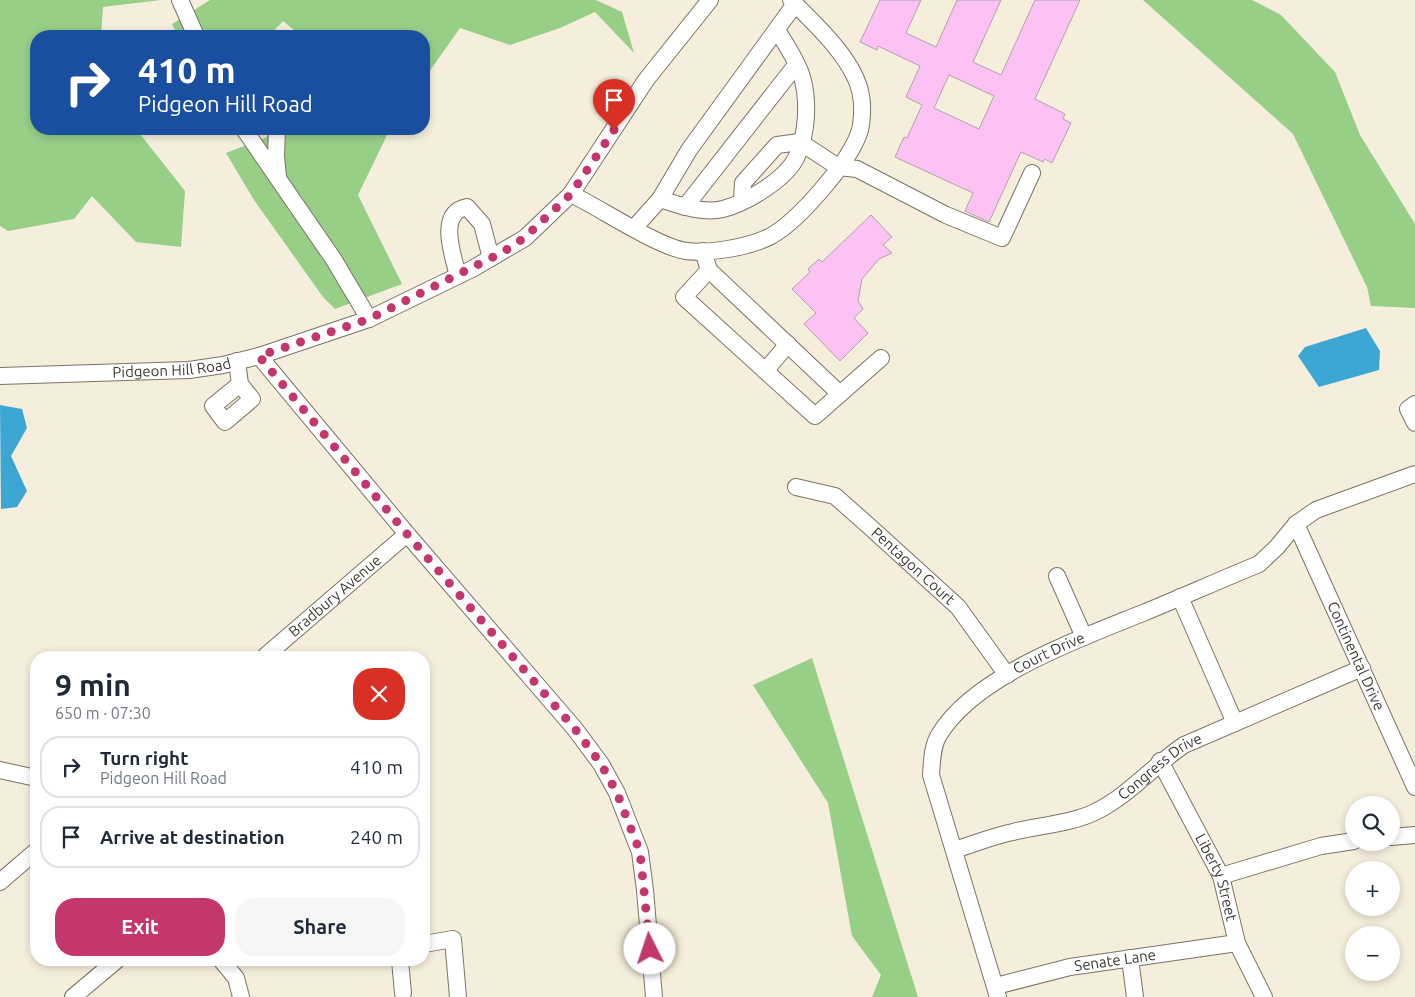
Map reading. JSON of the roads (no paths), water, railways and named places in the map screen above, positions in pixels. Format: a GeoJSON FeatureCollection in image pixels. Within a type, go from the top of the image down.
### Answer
{"type":"FeatureCollection","features":[{"type":"Feature","properties":{"kind":"street"},"geometry":{"type":"LineString","coordinates":[[180,0],[193,30]]}},
{"type":"Feature","properties":{"kind":"street","name":"Pidgeon Hill Road"},"geometry":{"type":"LineString","coordinates":[[0,376],[190,370],[237,362],[369,319],[458,276],[524,238],[571,194],[646,80],[710,0]]}},
{"type":"Feature","properties":{"kind":"street"},"geometry":{"type":"LineString","coordinates":[[571,194],[634,227],[684,251],[703,251],[737,246],[770,236],[795,219],[826,184],[860,130],[861,96],[850,70],[834,44],[793,2],[777,30],[689,150],[660,198],[634,227]]}},
{"type":"Feature","properties":{"kind":"street"},"geometry":{"type":"LineString","coordinates":[[660,198],[685,207],[704,210],[722,209],[756,196],[772,184],[796,158],[806,105],[802,78],[777,30]]}},
{"type":"Feature","properties":{"kind":"street"},"geometry":{"type":"LineString","coordinates":[[685,207],[796,65]]}},
{"type":"Feature","properties":{"kind":"street"},"geometry":{"type":"LineString","coordinates":[[248,135],[334,260],[369,319]]}},
{"type":"Feature","properties":{"kind":"street"},"geometry":{"type":"LineString","coordinates":[[277,135],[278,180]]}},
{"type":"Feature","properties":{"kind":"street"},"geometry":{"type":"LineString","coordinates":[[742,201],[743,184],[778,145],[800,142],[838,167],[858,169],[946,215],[1002,238],[1032,173]]}},
{"type":"Feature","properties":{"kind":"street"},"geometry":{"type":"LineString","coordinates":[[458,276],[449,234],[451,217],[458,209],[467,207],[482,224],[491,258]]}},
{"type":"Feature","properties":{"kind":"street"},"geometry":{"type":"LineString","coordinates":[[703,251],[709,270],[840,394]]}},
{"type":"Feature","properties":{"kind":"street"},"geometry":{"type":"LineString","coordinates":[[709,270],[684,297],[815,416],[881,358]]}},
{"type":"Feature","properties":{"kind":"street"},"geometry":{"type":"LineString","coordinates":[[765,371],[788,344]]}},
{"type":"Feature","properties":{"kind":"street"},"geometry":{"type":"LineString","coordinates":[[259,356],[407,534],[575,729],[601,764],[617,793],[640,852],[654,997]]}},
{"type":"Feature","properties":{"kind":"street"},"geometry":{"type":"LineString","coordinates":[[237,362],[240,384]]}},
{"type":"Feature","properties":{"kind":"street","name":"Court Drive"},"geometry":{"type":"LineString","coordinates":[[997,991],[931,775],[932,755],[938,736],[954,715],[977,695],[1007,675],[1084,637],[1259,564],[1277,547],[1296,524],[1316,510],[1415,474]]}},
{"type":"Feature","properties":{"kind":"street","name":"Pentagon Court"},"geometry":{"type":"LineString","coordinates":[[796,487],[835,496],[870,527],[958,607],[1007,675]]}},
{"type":"Feature","properties":{"kind":"street","name":"Continental Drive"},"geometry":{"type":"LineString","coordinates":[[1296,524],[1415,787]]}},
{"type":"Feature","properties":{"kind":"street","name":"Bradbury Avenue"},"geometry":{"type":"LineString","coordinates":[[271,651],[407,534]]}},
{"type":"Feature","properties":{"kind":"street"},"geometry":{"type":"LineString","coordinates":[[1057,576],[1084,637]]}},
{"type":"Feature","properties":{"kind":"street"},"geometry":{"type":"LineString","coordinates":[[1180,598],[1235,723]]}},
{"type":"Feature","properties":{"kind":"street","name":"Congress Drive"},"geometry":{"type":"LineString","coordinates":[[954,850],[1012,832],[1072,820],[1095,812],[1119,797],[1160,761],[1184,745],[1362,668]]}},
{"type":"Feature","properties":{"kind":"street","name":"Liberty Street"},"geometry":{"type":"LineString","coordinates":[[1160,761],[1221,876],[1237,943],[1264,997]]}},
{"type":"Feature","properties":{"kind":"street"},"geometry":{"type":"LineString","coordinates":[[0,770],[30,777]]}},
{"type":"Feature","properties":{"kind":"street"},"geometry":{"type":"LineString","coordinates":[[1400,837],[1415,835]]}},
{"type":"Feature","properties":{"kind":"street"},"geometry":{"type":"LineString","coordinates":[[1221,876],[1321,846],[1345,842]]}},
{"type":"Feature","properties":{"kind":"street"},"geometry":{"type":"LineString","coordinates":[[0,882],[30,856]]}},
{"type":"Feature","properties":{"kind":"street"},"geometry":{"type":"LineString","coordinates":[[430,943],[453,939],[458,997]]}},
{"type":"Feature","properties":{"kind":"street","name":"Senate Lane"},"geometry":{"type":"LineString","coordinates":[[997,991],[1070,966],[1237,943]]}},
{"type":"Feature","properties":{"kind":"street"},"geometry":{"type":"LineString","coordinates":[[1130,958],[1135,997]]}},
{"type":"Feature","properties":{"kind":"street"},"geometry":{"type":"LineString","coordinates":[[73,997],[110,966]]}},
{"type":"Feature","properties":{"kind":"street"},"geometry":{"type":"LineString","coordinates":[[226,966],[236,978],[241,997]]}},
{"type":"Feature","properties":{"kind":"street"},"geometry":{"type":"LineString","coordinates":[[400,966],[402,996]]}},
{"type":"Feature","properties":{"kind":"water"},"geometry":{"type":"Polygon","coordinates":[[[1366,328],[1380,351],[1379,370],[1319,387],[1298,356],[1305,347],[1366,328]]]}},
{"type":"Feature","properties":{"kind":"water"},"geometry":{"type":"Polygon","coordinates":[[[0,405],[22,409],[27,428],[11,456],[27,491],[17,507],[1,509],[0,405]]]}}]}
